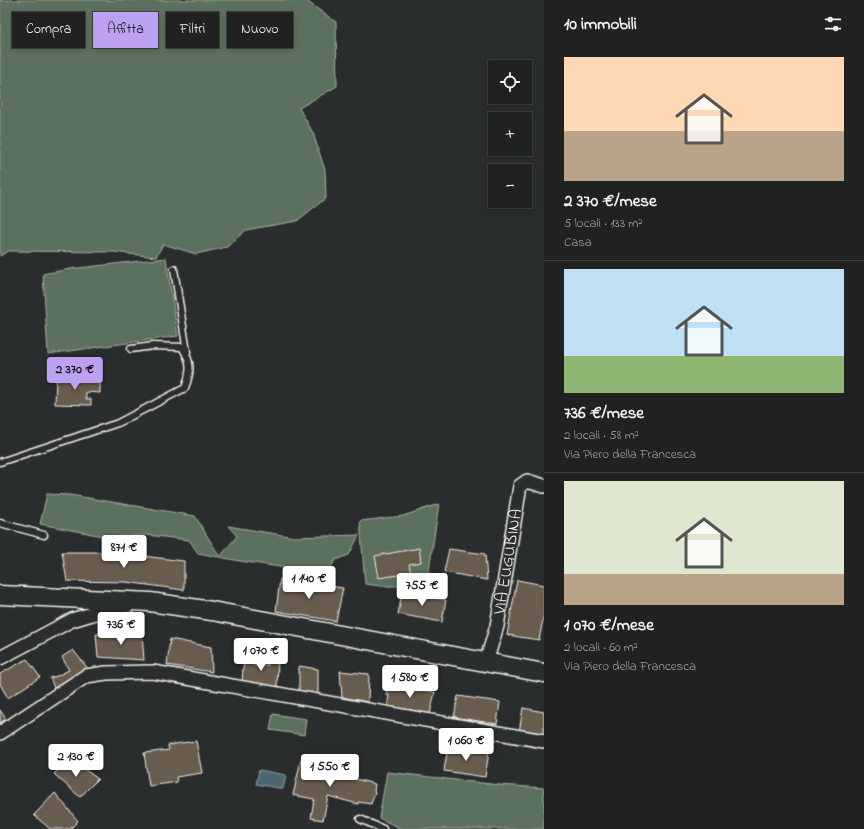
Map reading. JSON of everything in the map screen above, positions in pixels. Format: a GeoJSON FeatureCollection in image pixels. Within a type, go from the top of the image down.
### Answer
{"type":"FeatureCollection","features":[{"type":"Feature","properties":{"kind":"street","name":"VIA EUGUBINA"},"geometry":{"type":"LineString","coordinates":[[486,662],[497,626],[520,486],[527,481],[544,486]]}},
{"type":"Feature","properties":{"kind":"street"},"geometry":{"type":"LineString","coordinates":[[0,595],[150,602],[212,611],[544,673]]}},
{"type":"Feature","properties":{"kind":"street"},"geometry":{"type":"LineString","coordinates":[[0,658],[72,620],[105,610],[150,602]]}},
{"type":"Feature","properties":{"kind":"street"},"geometry":{"type":"LineString","coordinates":[[0,733],[86,676],[106,673],[153,672],[544,741]]}},
{"type":"Feature","properties":{"kind":"lane"},"geometry":{"type":"LineString","coordinates":[[0,462],[118,423],[185,388],[190,374],[174,268]]}},
{"type":"Feature","properties":{"kind":"lane"},"geometry":{"type":"LineString","coordinates":[[131,349],[154,346],[182,347],[188,356]]}},
{"type":"Feature","properties":{"kind":"lane"},"geometry":{"type":"LineString","coordinates":[[0,523],[44,535]]}},
{"type":"Feature","properties":{"kind":"lane"},"geometry":{"type":"LineString","coordinates":[[360,819],[383,829]]}},
{"type":"Feature","properties":{"kind":"green space"},"geometry":{"type":"Polygon","coordinates":[[[0,0],[305,0],[336,22],[337,86],[299,108],[313,133],[325,170],[326,198],[297,221],[246,230],[227,247],[196,254],[163,244],[156,257],[113,252],[9,251],[0,256],[0,0]]]}},
{"type":"Feature","properties":{"kind":"green space"},"geometry":{"type":"Polygon","coordinates":[[[166,258],[178,336],[48,354],[43,274],[70,269],[166,258]]]}},
{"type":"Feature","properties":{"kind":"green space"},"geometry":{"type":"Polygon","coordinates":[[[47,494],[70,495],[195,516],[220,557],[237,536],[228,526],[294,537],[359,535],[349,555],[335,560],[327,574],[240,561],[198,553],[189,540],[147,535],[108,537],[40,524],[47,494]]]}},
{"type":"Feature","properties":{"kind":"green space"},"geometry":{"type":"Polygon","coordinates":[[[439,504],[426,590],[400,586],[365,584],[360,521],[403,516],[439,504]]]}},
{"type":"Feature","properties":{"kind":"green space"},"geometry":{"type":"Polygon","coordinates":[[[273,714],[306,719],[304,735],[270,730],[273,714]]]}},
{"type":"Feature","properties":{"kind":"green space"},"geometry":{"type":"Polygon","coordinates":[[[387,772],[499,785],[544,788],[544,829],[402,829],[379,818],[387,772]]]}},
{"type":"Feature","properties":{"kind":"water"},"geometry":{"type":"Polygon","coordinates":[[[259,770],[286,775],[283,789],[256,784],[259,770]]]}},
{"type":"Feature","properties":{"kind":"building"},"geometry":{"type":"Polygon","coordinates":[[[56,380],[100,380],[100,393],[86,392],[86,399],[91,399],[91,405],[55,404],[56,380]]]}},
{"type":"Feature","properties":{"kind":"building"},"geometry":{"type":"Polygon","coordinates":[[[419,548],[421,562],[409,564],[411,573],[379,578],[375,556],[419,548]]]}},
{"type":"Feature","properties":{"kind":"building"},"geometry":{"type":"Polygon","coordinates":[[[449,549],[485,554],[487,580],[444,572],[449,549]]]}},
{"type":"Feature","properties":{"kind":"building"},"geometry":{"type":"Polygon","coordinates":[[[62,552],[109,552],[184,561],[184,590],[126,582],[67,581],[62,552]]]}},
{"type":"Feature","properties":{"kind":"building"},"geometry":{"type":"Polygon","coordinates":[[[280,579],[343,588],[336,621],[276,611],[280,579]]]}},
{"type":"Feature","properties":{"kind":"building"},"geometry":{"type":"Polygon","coordinates":[[[517,580],[544,585],[544,614],[539,640],[507,635],[517,580]]]}},
{"type":"Feature","properties":{"kind":"building"},"geometry":{"type":"Polygon","coordinates":[[[402,592],[446,600],[442,622],[398,614],[402,592]]]}},
{"type":"Feature","properties":{"kind":"building"},"geometry":{"type":"Polygon","coordinates":[[[142,633],[144,660],[98,657],[96,634],[142,633]]]}},
{"type":"Feature","properties":{"kind":"building"},"geometry":{"type":"Polygon","coordinates":[[[170,639],[211,647],[212,672],[167,665],[170,639]]]}},
{"type":"Feature","properties":{"kind":"building"},"geometry":{"type":"Polygon","coordinates":[[[73,650],[89,670],[55,690],[50,678],[69,670],[62,657],[73,650]]]}},
{"type":"Feature","properties":{"kind":"building"},"geometry":{"type":"Polygon","coordinates":[[[244,656],[252,657],[254,665],[268,665],[269,656],[278,658],[277,687],[242,682],[244,656]]]}},
{"type":"Feature","properties":{"kind":"building"},"geometry":{"type":"Polygon","coordinates":[[[27,659],[40,677],[8,698],[0,684],[0,674],[27,659]]]}},
{"type":"Feature","properties":{"kind":"building"},"geometry":{"type":"Polygon","coordinates":[[[299,666],[318,669],[318,695],[299,691],[299,666]]]}},
{"type":"Feature","properties":{"kind":"building"},"geometry":{"type":"Polygon","coordinates":[[[340,671],[369,674],[368,702],[342,697],[340,671]]]}},
{"type":"Feature","properties":{"kind":"building"},"geometry":{"type":"Polygon","coordinates":[[[389,684],[435,692],[430,714],[406,709],[405,711],[387,708],[389,695],[386,695],[389,684]]]}},
{"type":"Feature","properties":{"kind":"building"},"geometry":{"type":"Polygon","coordinates":[[[458,696],[500,702],[497,724],[454,717],[458,696]]]}},
{"type":"Feature","properties":{"kind":"building"},"geometry":{"type":"Polygon","coordinates":[[[523,708],[544,712],[544,736],[519,732],[523,708]]]}},
{"type":"Feature","properties":{"kind":"building"},"geometry":{"type":"Polygon","coordinates":[[[0,710],[6,719],[0,723],[0,710]]]}},
{"type":"Feature","properties":{"kind":"building"},"geometry":{"type":"Polygon","coordinates":[[[196,741],[202,773],[176,777],[177,782],[149,786],[144,753],[169,750],[168,745],[196,741]]]}},
{"type":"Feature","properties":{"kind":"building"},"geometry":{"type":"Polygon","coordinates":[[[448,746],[489,752],[485,777],[444,771],[448,746]]]}},
{"type":"Feature","properties":{"kind":"building"},"geometry":{"type":"Polygon","coordinates":[[[70,759],[98,779],[80,797],[54,774],[70,759]]]}},
{"type":"Feature","properties":{"kind":"building"},"geometry":{"type":"Polygon","coordinates":[[[301,760],[333,768],[332,773],[375,784],[375,792],[371,804],[358,802],[358,804],[328,796],[323,820],[311,818],[314,799],[293,795],[301,760]]]}},
{"type":"Feature","properties":{"kind":"building"},"geometry":{"type":"Polygon","coordinates":[[[55,793],[78,821],[70,829],[50,829],[34,815],[55,793]]]}}]}
